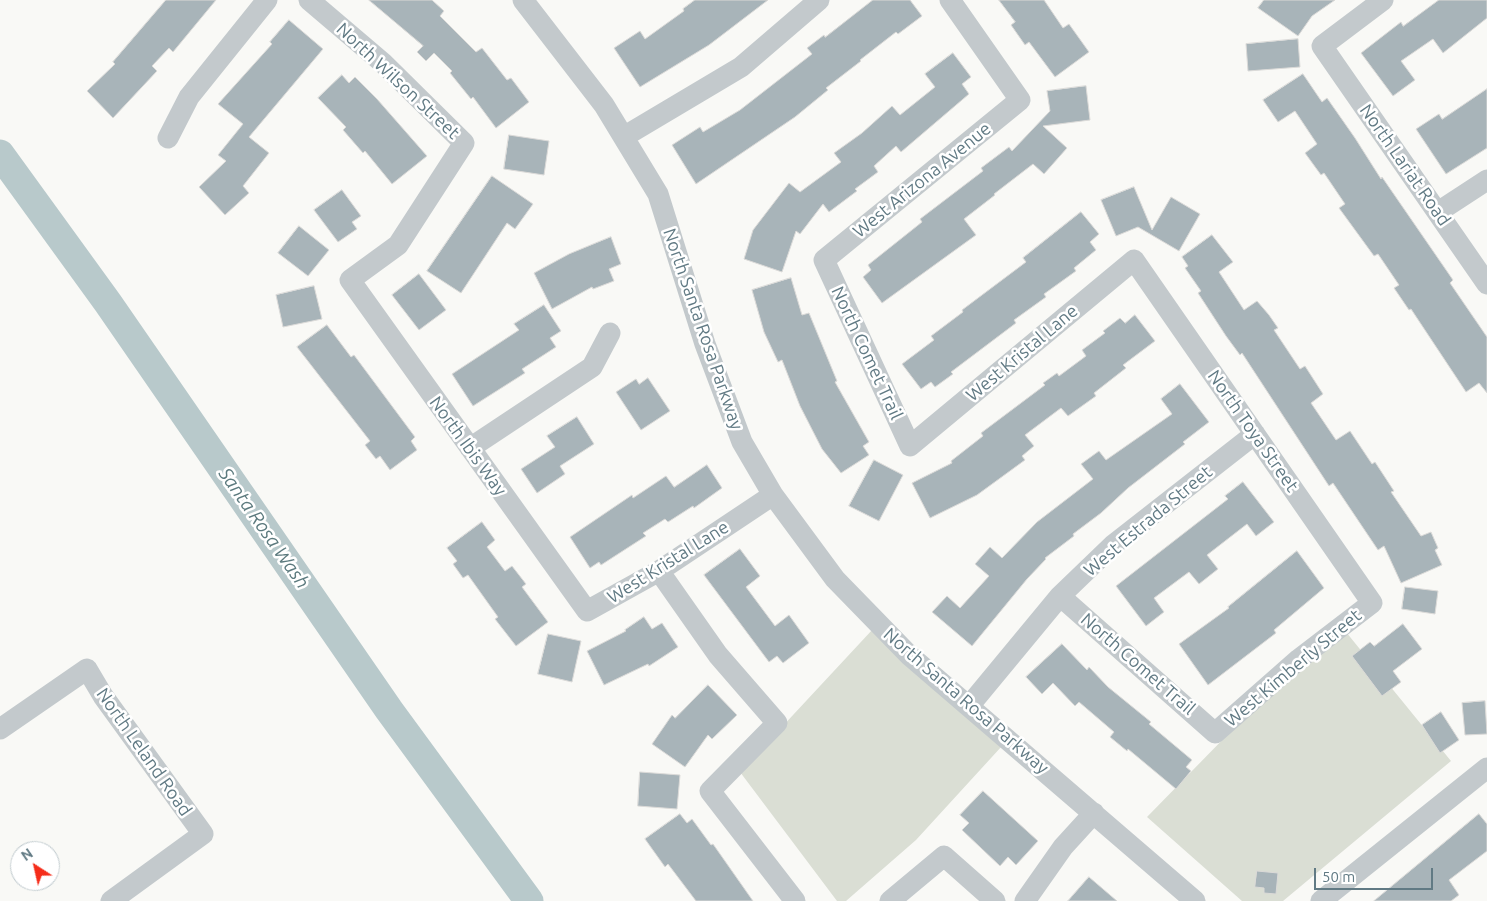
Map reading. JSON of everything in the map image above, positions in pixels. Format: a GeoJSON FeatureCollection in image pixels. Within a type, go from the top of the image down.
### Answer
{"type":"FeatureCollection","features":[{"type":"Feature","properties":{"kind":"street"},"geometry":{"type":"LineString","coordinates":[[168,138],[189,97],[266,0]]}},
{"type":"Feature","properties":{"kind":"street","name":"North Wilson Street"},"geometry":{"type":"LineString","coordinates":[[309,0],[383,63],[464,143],[398,246],[350,280]]}},
{"type":"Feature","properties":{"kind":"street","name":"North Santa Rosa Parkway"},"geometry":{"type":"LineString","coordinates":[[523,0],[604,104],[625,136],[658,194],[705,344],[742,442],[773,495],[835,579],[908,655],[1195,901]]}},
{"type":"Feature","properties":{"kind":"street"},"geometry":{"type":"LineString","coordinates":[[625,136],[741,67],[819,0]]}},
{"type":"Feature","properties":{"kind":"street","name":"West Arizona Avenue"},"geometry":{"type":"LineString","coordinates":[[824,260],[1020,100],[950,0]]}},
{"type":"Feature","properties":{"kind":"street","name":"North Lariat Road"},"geometry":{"type":"LineString","coordinates":[[1383,0],[1322,46],[1487,284]]}},
{"type":"Feature","properties":{"kind":"street"},"geometry":{"type":"LineString","coordinates":[[1438,212],[1487,180]]}},
{"type":"Feature","properties":{"kind":"street","name":"North Comet Trail"},"geometry":{"type":"LineString","coordinates":[[824,260],[910,446]]}},
{"type":"Feature","properties":{"kind":"street","name":"West Kristal Lane"},"geometry":{"type":"LineString","coordinates":[[910,446],[1134,260]]}},
{"type":"Feature","properties":{"kind":"street","name":"North Toya Street"},"geometry":{"type":"LineString","coordinates":[[1134,260],[1372,603]]}},
{"type":"Feature","properties":{"kind":"street","name":"North Ibis Way"},"geometry":{"type":"LineString","coordinates":[[350,280],[587,611]]}},
{"type":"Feature","properties":{"kind":"street"},"geometry":{"type":"LineString","coordinates":[[470,448],[592,367],[610,333]]}},
{"type":"Feature","properties":{"kind":"street","name":"West Estrada Street"},"geometry":{"type":"LineString","coordinates":[[969,706],[1060,596],[1113,545],[1255,434]]}},
{"type":"Feature","properties":{"kind":"street","name":"West Kristal Lane"},"geometry":{"type":"LineString","coordinates":[[587,611],[659,571],[773,495]]}},
{"type":"Feature","properties":{"kind":"street"},"geometry":{"type":"LineString","coordinates":[[659,571],[718,655],[777,723],[710,791],[795,901]]}},
{"type":"Feature","properties":{"kind":"street","name":"North Comet Trail"},"geometry":{"type":"LineString","coordinates":[[1060,596],[1216,732]]}},
{"type":"Feature","properties":{"kind":"street","name":"West Kimberly Street"},"geometry":{"type":"LineString","coordinates":[[1216,732],[1299,659],[1372,603]]}},
{"type":"Feature","properties":{"kind":"street","name":"North Leland Road"},"geometry":{"type":"LineString","coordinates":[[0,730],[87,669],[103,696],[203,834],[111,901]]}},
{"type":"Feature","properties":{"kind":"street"},"geometry":{"type":"LineString","coordinates":[[1321,901],[1487,768]]}},
{"type":"Feature","properties":{"kind":"street"},"geometry":{"type":"LineString","coordinates":[[1025,901],[1063,847],[1094,813]]}},
{"type":"Feature","properties":{"kind":"street"},"geometry":{"type":"LineString","coordinates":[[890,901],[944,856],[995,901]]}},
{"type":"Feature","properties":{"kind":"shaded area"},"geometry":{"type":"Polygon","coordinates":[[[873,629],[1002,746],[916,840],[846,901],[837,901],[740,772],[873,629]]]}},
{"type":"Feature","properties":{"kind":"shaded area"},"geometry":{"type":"Polygon","coordinates":[[[1346,632],[1451,761],[1283,901],[1242,901],[1147,817],[1233,729],[1346,632]]]}},
{"type":"Feature","properties":{"kind":"building"},"geometry":{"type":"Polygon","coordinates":[[[166,0],[216,0],[173,52],[169,48],[152,66],[157,71],[113,118],[87,91],[115,64],[113,62],[166,0]]]}},
{"type":"Feature","properties":{"kind":"building"},"geometry":{"type":"Polygon","coordinates":[[[369,0],[432,0],[444,11],[440,16],[476,52],[482,48],[507,80],[511,78],[529,102],[496,128],[473,97],[471,99],[450,73],[452,71],[434,53],[426,61],[417,52],[423,46],[369,0]]]}},
{"type":"Feature","properties":{"kind":"building"},"geometry":{"type":"Polygon","coordinates":[[[695,0],[768,0],[709,45],[640,87],[614,48],[640,31],[645,39],[684,11],[683,9],[695,0]]]}},
{"type":"Feature","properties":{"kind":"building"},"geometry":{"type":"Polygon","coordinates":[[[873,0],[910,0],[922,16],[898,34],[896,32],[860,60],[795,117],[696,184],[672,145],[700,127],[703,132],[740,110],[812,54],[807,48],[824,35],[825,37],[873,0]]]}},
{"type":"Feature","properties":{"kind":"building"},"geometry":{"type":"Polygon","coordinates":[[[999,0],[1044,0],[1063,28],[1069,24],[1089,52],[1055,77],[1029,42],[1025,45],[1011,25],[1015,22],[999,0]]]}},
{"type":"Feature","properties":{"kind":"building"},"geometry":{"type":"Polygon","coordinates":[[[1264,0],[1335,0],[1312,16],[1298,36],[1258,8],[1264,0]]]}},
{"type":"Feature","properties":{"kind":"building"},"geometry":{"type":"Polygon","coordinates":[[[1439,0],[1487,0],[1487,18],[1443,53],[1433,39],[1401,61],[1415,80],[1393,96],[1361,53],[1401,22],[1403,26],[1439,0]]]}},
{"type":"Feature","properties":{"kind":"building"},"geometry":{"type":"Polygon","coordinates":[[[289,20],[323,49],[249,137],[269,153],[243,186],[249,193],[225,215],[199,187],[226,161],[218,155],[243,124],[218,104],[272,44],[270,42],[289,20]]]}},
{"type":"Feature","properties":{"kind":"building"},"geometry":{"type":"Polygon","coordinates":[[[1298,39],[1300,67],[1248,71],[1246,44],[1298,39]]]}},
{"type":"Feature","properties":{"kind":"building"},"geometry":{"type":"Polygon","coordinates":[[[953,53],[971,77],[962,84],[969,94],[901,152],[896,146],[874,166],[878,172],[855,189],[857,191],[829,212],[823,204],[800,234],[796,231],[782,272],[744,259],[753,230],[789,183],[800,192],[841,162],[834,153],[862,133],[892,106],[900,115],[935,87],[925,74],[953,53]]]}},
{"type":"Feature","properties":{"kind":"building"},"geometry":{"type":"Polygon","coordinates":[[[1303,74],[1322,102],[1327,98],[1355,138],[1381,179],[1382,177],[1453,280],[1450,283],[1487,337],[1487,393],[1479,383],[1466,392],[1411,309],[1409,310],[1394,288],[1399,285],[1378,254],[1374,256],[1339,208],[1345,204],[1324,173],[1321,175],[1305,153],[1317,144],[1295,111],[1278,122],[1263,100],[1303,74]]]}},
{"type":"Feature","properties":{"kind":"building"},"geometry":{"type":"Polygon","coordinates":[[[342,75],[349,83],[355,77],[427,156],[392,184],[365,151],[363,153],[343,130],[346,127],[318,98],[342,75]]]}},
{"type":"Feature","properties":{"kind":"building"},"geometry":{"type":"Polygon","coordinates":[[[1086,86],[1090,120],[1043,126],[1067,148],[1044,174],[1033,164],[994,194],[964,219],[976,235],[882,303],[863,277],[871,270],[868,265],[922,222],[920,219],[983,171],[981,168],[1009,147],[1012,151],[1050,111],[1047,91],[1086,86]]]}},
{"type":"Feature","properties":{"kind":"building"},"geometry":{"type":"Polygon","coordinates":[[[1487,89],[1487,148],[1446,174],[1416,129],[1439,114],[1442,119],[1487,89]]]}},
{"type":"Feature","properties":{"kind":"building"},"geometry":{"type":"Polygon","coordinates":[[[509,135],[549,141],[544,175],[504,169],[509,135]]]}},
{"type":"Feature","properties":{"kind":"building"},"geometry":{"type":"Polygon","coordinates":[[[492,176],[533,204],[515,229],[507,223],[461,293],[427,271],[492,176]]]}},
{"type":"Feature","properties":{"kind":"building"},"geometry":{"type":"Polygon","coordinates":[[[1134,187],[1152,230],[1171,197],[1200,214],[1179,251],[1138,227],[1116,236],[1101,200],[1134,187]]]}},
{"type":"Feature","properties":{"kind":"building"},"geometry":{"type":"Polygon","coordinates":[[[342,190],[361,216],[352,222],[357,229],[338,242],[314,210],[342,190]]]}},
{"type":"Feature","properties":{"kind":"building"},"geometry":{"type":"Polygon","coordinates":[[[1081,212],[1099,234],[1090,242],[1096,250],[1074,268],[1076,271],[1044,294],[1046,297],[1014,320],[1016,323],[951,372],[953,374],[935,387],[931,382],[921,389],[902,364],[934,340],[931,336],[1026,262],[1023,258],[1081,212]]]}},
{"type":"Feature","properties":{"kind":"building"},"geometry":{"type":"Polygon","coordinates":[[[299,226],[329,250],[308,276],[278,253],[299,226]]]}},
{"type":"Feature","properties":{"kind":"building"},"geometry":{"type":"Polygon","coordinates":[[[1212,235],[1233,262],[1219,272],[1244,310],[1257,301],[1269,315],[1278,328],[1274,330],[1300,369],[1305,366],[1323,394],[1311,403],[1336,440],[1350,431],[1372,464],[1375,462],[1394,491],[1391,492],[1421,536],[1431,532],[1438,548],[1435,550],[1442,565],[1401,583],[1384,546],[1378,550],[1333,483],[1329,486],[1242,353],[1240,355],[1226,336],[1198,293],[1201,291],[1185,268],[1188,266],[1182,257],[1212,235]]]}},
{"type":"Feature","properties":{"kind":"building"},"geometry":{"type":"Polygon","coordinates":[[[611,237],[621,264],[609,269],[614,281],[593,289],[592,287],[552,309],[534,273],[569,254],[611,237]]]}},
{"type":"Feature","properties":{"kind":"building"},"geometry":{"type":"Polygon","coordinates":[[[419,274],[446,310],[419,330],[392,295],[419,274]]]}},
{"type":"Feature","properties":{"kind":"building"},"geometry":{"type":"Polygon","coordinates":[[[791,278],[802,315],[809,313],[837,381],[835,382],[869,442],[863,446],[869,455],[841,473],[822,449],[800,406],[782,360],[778,362],[764,332],[752,290],[791,278]]]}},
{"type":"Feature","properties":{"kind":"building"},"geometry":{"type":"Polygon","coordinates":[[[314,286],[322,319],[283,327],[276,295],[314,286]]]}},
{"type":"Feature","properties":{"kind":"building"},"geometry":{"type":"Polygon","coordinates":[[[544,305],[561,331],[550,338],[556,347],[522,369],[525,373],[473,406],[452,374],[519,330],[514,324],[544,305]]]}},
{"type":"Feature","properties":{"kind":"building"},"geometry":{"type":"Polygon","coordinates":[[[1135,315],[1155,341],[1123,365],[1126,368],[1094,393],[1096,396],[1068,416],[1061,408],[1025,435],[1034,446],[1022,456],[1025,460],[977,495],[930,518],[912,483],[952,463],[951,461],[983,436],[981,433],[1045,385],[1043,383],[1057,373],[1059,376],[1086,356],[1082,350],[1105,333],[1103,331],[1120,318],[1125,323],[1135,315]]]}},
{"type":"Feature","properties":{"kind":"building"},"geometry":{"type":"Polygon","coordinates":[[[327,325],[351,357],[354,355],[415,437],[411,441],[417,450],[390,470],[380,456],[376,459],[365,445],[370,441],[297,347],[327,325]]]}},
{"type":"Feature","properties":{"kind":"building"},"geometry":{"type":"Polygon","coordinates":[[[648,378],[670,411],[641,430],[616,392],[636,379],[639,384],[648,378]]]}},
{"type":"Feature","properties":{"kind":"building"},"geometry":{"type":"Polygon","coordinates":[[[1180,384],[1209,422],[1183,442],[1185,444],[1128,488],[1101,513],[1073,534],[1074,536],[1045,558],[972,646],[932,612],[947,596],[960,608],[989,576],[975,564],[990,547],[1002,558],[1037,522],[1093,479],[1081,464],[1099,451],[1106,460],[1172,414],[1161,399],[1180,384]]]}},
{"type":"Feature","properties":{"kind":"building"},"geometry":{"type":"Polygon","coordinates":[[[577,417],[594,444],[560,466],[565,474],[537,493],[521,469],[555,447],[547,436],[577,417]]]}},
{"type":"Feature","properties":{"kind":"building"},"geometry":{"type":"Polygon","coordinates":[[[874,460],[903,475],[879,521],[849,506],[874,460]]]}},
{"type":"Feature","properties":{"kind":"building"},"geometry":{"type":"Polygon","coordinates":[[[707,465],[722,488],[694,508],[693,506],[668,522],[665,519],[643,533],[646,536],[601,565],[599,562],[590,568],[570,537],[632,495],[633,498],[666,476],[674,487],[707,465]]]}},
{"type":"Feature","properties":{"kind":"building"},"geometry":{"type":"Polygon","coordinates":[[[1243,482],[1274,522],[1256,536],[1247,524],[1207,555],[1218,569],[1199,584],[1189,572],[1154,598],[1164,612],[1146,626],[1116,586],[1228,499],[1225,496],[1243,482]]]}},
{"type":"Feature","properties":{"kind":"building"},"geometry":{"type":"Polygon","coordinates":[[[482,522],[495,540],[487,547],[505,571],[512,566],[526,584],[522,587],[548,622],[516,646],[495,619],[498,617],[468,575],[463,578],[453,564],[457,561],[447,548],[482,522]]]}},
{"type":"Feature","properties":{"kind":"building"},"geometry":{"type":"Polygon","coordinates":[[[740,549],[760,576],[746,587],[775,626],[789,615],[809,643],[783,663],[777,656],[769,662],[704,575],[740,549]]]}},
{"type":"Feature","properties":{"kind":"building"},"geometry":{"type":"Polygon","coordinates":[[[1297,551],[1324,588],[1274,630],[1276,633],[1208,685],[1179,644],[1229,608],[1297,551]]]}},
{"type":"Feature","properties":{"kind":"building"},"geometry":{"type":"Polygon","coordinates":[[[1405,587],[1438,591],[1435,614],[1402,609],[1405,587]]]}},
{"type":"Feature","properties":{"kind":"building"},"geometry":{"type":"Polygon","coordinates":[[[644,617],[652,629],[662,623],[678,647],[649,666],[648,664],[604,685],[587,651],[626,631],[644,617]]]}},
{"type":"Feature","properties":{"kind":"building"},"geometry":{"type":"Polygon","coordinates":[[[1403,624],[1422,649],[1393,671],[1401,682],[1382,696],[1352,656],[1370,642],[1374,646],[1403,624]]]}},
{"type":"Feature","properties":{"kind":"building"},"geometry":{"type":"Polygon","coordinates":[[[548,634],[581,641],[572,682],[538,674],[548,634]]]}},
{"type":"Feature","properties":{"kind":"building"},"geometry":{"type":"Polygon","coordinates":[[[1062,644],[1087,670],[1089,667],[1108,687],[1151,722],[1149,724],[1192,760],[1186,767],[1191,771],[1176,789],[1128,749],[1127,751],[1110,737],[1114,732],[1079,702],[1075,706],[1053,683],[1042,694],[1026,677],[1062,644]]]}},
{"type":"Feature","properties":{"kind":"building"},"geometry":{"type":"Polygon","coordinates":[[[708,685],[737,715],[712,739],[708,735],[685,767],[652,744],[672,715],[675,718],[708,685]]]}},
{"type":"Feature","properties":{"kind":"building"},"geometry":{"type":"Polygon","coordinates":[[[1485,701],[1487,734],[1465,735],[1462,703],[1485,701]]]}},
{"type":"Feature","properties":{"kind":"building"},"geometry":{"type":"Polygon","coordinates":[[[1441,712],[1459,740],[1440,753],[1422,725],[1441,712]]]}},
{"type":"Feature","properties":{"kind":"building"},"geometry":{"type":"Polygon","coordinates":[[[640,772],[680,775],[677,809],[638,806],[640,772]]]}},
{"type":"Feature","properties":{"kind":"building"},"geometry":{"type":"Polygon","coordinates":[[[983,791],[1038,841],[1016,865],[1008,857],[1000,866],[962,830],[969,823],[960,815],[983,791]]]}},
{"type":"Feature","properties":{"kind":"building"},"geometry":{"type":"Polygon","coordinates":[[[680,814],[687,823],[692,819],[711,845],[713,844],[753,901],[696,901],[668,864],[665,867],[645,839],[680,814]]]}},
{"type":"Feature","properties":{"kind":"building"},"geometry":{"type":"Polygon","coordinates":[[[1479,814],[1487,824],[1487,851],[1449,880],[1459,895],[1451,901],[1374,901],[1479,814]]]}},
{"type":"Feature","properties":{"kind":"building"},"geometry":{"type":"Polygon","coordinates":[[[1257,871],[1278,873],[1276,894],[1264,893],[1264,888],[1255,887],[1257,871]]]}},
{"type":"Feature","properties":{"kind":"building"},"geometry":{"type":"Polygon","coordinates":[[[1089,877],[1117,901],[1068,901],[1089,877]]]}},
{"type":"Feature","properties":{"kind":"waterway","name":"Santa Rosa Wash"},"geometry":{"type":"LineString","coordinates":[[0,154],[108,303],[389,710],[529,901]]}}]}
